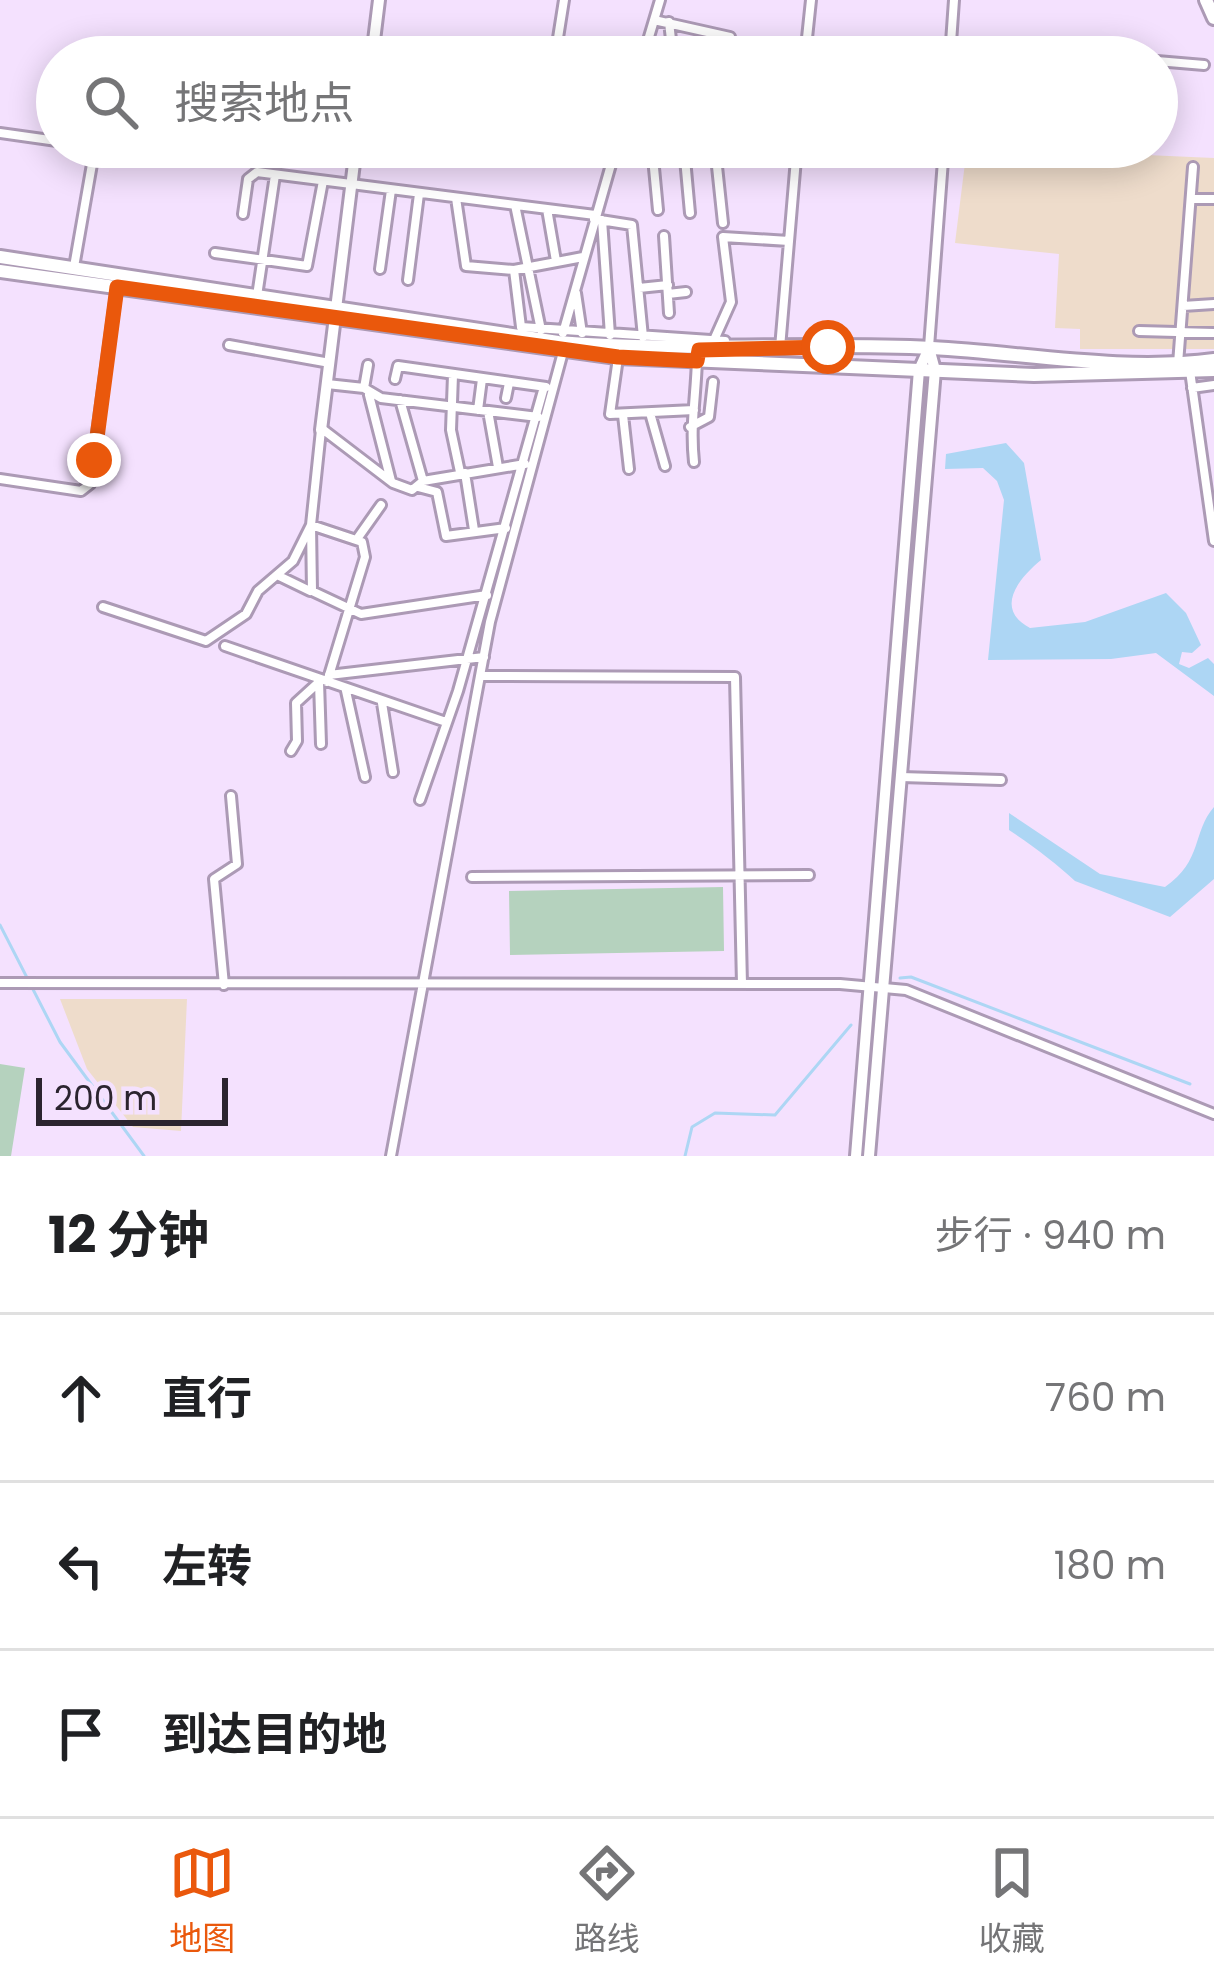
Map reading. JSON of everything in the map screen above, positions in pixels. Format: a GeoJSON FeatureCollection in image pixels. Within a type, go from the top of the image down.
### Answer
{"type":"FeatureCollection","features":[{"type":"Feature","properties":{"kind":"main road"},"geometry":{"type":"LineString","coordinates":[[372,36],[377,0]]}},
{"type":"Feature","properties":{"kind":"main road"},"geometry":{"type":"LineString","coordinates":[[1206,0],[1214,18]]}},
{"type":"Feature","properties":{"kind":"main road"},"geometry":{"type":"LineString","coordinates":[[321,433],[357,168]]}},
{"type":"Feature","properties":{"kind":"main road"},"geometry":{"type":"LineString","coordinates":[[0,257],[257,296],[563,352],[618,357],[780,345],[929,348],[1182,369],[1214,360]]}},
{"type":"Feature","properties":{"kind":"main road"},"geometry":{"type":"LineString","coordinates":[[0,272],[521,332],[920,370],[1214,370]]}},
{"type":"Feature","properties":{"kind":"main road"},"geometry":{"type":"LineString","coordinates":[[869,1156],[920,370],[929,348]]}},
{"type":"Feature","properties":{"kind":"main road"},"geometry":{"type":"LineString","coordinates":[[856,1156],[901,777],[935,370],[929,348]]}},
{"type":"Feature","properties":{"kind":"street"},"geometry":{"type":"LineString","coordinates":[[558,36],[564,0]]}},
{"type":"Feature","properties":{"kind":"street"},"geometry":{"type":"LineString","coordinates":[[649,36],[660,0]]}},
{"type":"Feature","properties":{"kind":"street"},"geometry":{"type":"LineString","coordinates":[[808,36],[811,0]]}},
{"type":"Feature","properties":{"kind":"street"},"geometry":{"type":"LineString","coordinates":[[952,36],[954,0]]}},
{"type":"Feature","properties":{"kind":"street"},"geometry":{"type":"LineString","coordinates":[[654,20],[726,36]]}},
{"type":"Feature","properties":{"kind":"street"},"geometry":{"type":"LineString","coordinates":[[669,22],[671,36]]}},
{"type":"Feature","properties":{"kind":"street"},"geometry":{"type":"LineString","coordinates":[[1178,63],[1204,65]]}},
{"type":"Feature","properties":{"kind":"street"},"geometry":{"type":"LineString","coordinates":[[0,133],[36,138]]}},
{"type":"Feature","properties":{"kind":"street"},"geometry":{"type":"LineString","coordinates":[[1193,166],[1180,334],[1182,369],[1192,388],[1214,541]]}},
{"type":"Feature","properties":{"kind":"street"},"geometry":{"type":"LineString","coordinates":[[74,268],[92,168]]}},
{"type":"Feature","properties":{"kind":"street"},"geometry":{"type":"LineString","coordinates":[[609,168],[597,218],[610,335]]}},
{"type":"Feature","properties":{"kind":"street"},"geometry":{"type":"LineString","coordinates":[[655,168],[658,210]]}},
{"type":"Feature","properties":{"kind":"street"},"geometry":{"type":"LineString","coordinates":[[686,168],[690,213]]}},
{"type":"Feature","properties":{"kind":"street"},"geometry":{"type":"LineString","coordinates":[[717,168],[723,223]]}},
{"type":"Feature","properties":{"kind":"street"},"geometry":{"type":"LineString","coordinates":[[714,340],[780,345],[795,168]]}},
{"type":"Feature","properties":{"kind":"street"},"geometry":{"type":"LineString","coordinates":[[929,348],[942,168]]}},
{"type":"Feature","properties":{"kind":"street"},"geometry":{"type":"LineString","coordinates":[[243,214],[250,173],[547,209],[632,225],[644,337]]}},
{"type":"Feature","properties":{"kind":"street"},"geometry":{"type":"LineString","coordinates":[[257,296],[275,175]]}},
{"type":"Feature","properties":{"kind":"street"},"geometry":{"type":"LineString","coordinates":[[215,253],[310,262],[323,181]]}},
{"type":"Feature","properties":{"kind":"street"},"geometry":{"type":"LineString","coordinates":[[380,269],[391,190]]}},
{"type":"Feature","properties":{"kind":"street"},"geometry":{"type":"LineString","coordinates":[[408,280],[419,194]]}},
{"type":"Feature","properties":{"kind":"street"},"geometry":{"type":"LineString","coordinates":[[456,198],[466,266],[514,270],[583,257]]}},
{"type":"Feature","properties":{"kind":"street"},"geometry":{"type":"LineString","coordinates":[[1191,199],[1214,200]]}},
{"type":"Feature","properties":{"kind":"street"},"geometry":{"type":"LineString","coordinates":[[515,205],[541,330]]}},
{"type":"Feature","properties":{"kind":"street"},"geometry":{"type":"LineString","coordinates":[[547,209],[556,261]]}},
{"type":"Feature","properties":{"kind":"street"},"geometry":{"type":"LineString","coordinates":[[563,333],[597,218]]}},
{"type":"Feature","properties":{"kind":"street"},"geometry":{"type":"LineString","coordinates":[[664,236],[669,313]]}},
{"type":"Feature","properties":{"kind":"street"},"geometry":{"type":"LineString","coordinates":[[514,270],[521,332],[644,337],[700,350],[714,340],[731,302],[723,237],[789,241]]}},
{"type":"Feature","properties":{"kind":"street"},"geometry":{"type":"LineString","coordinates":[[575,285],[582,333]]}},
{"type":"Feature","properties":{"kind":"street"},"geometry":{"type":"LineString","coordinates":[[0,479],[81,491],[90,484],[117,287]]}},
{"type":"Feature","properties":{"kind":"street"},"geometry":{"type":"LineString","coordinates":[[639,288],[686,292]]}},
{"type":"Feature","properties":{"kind":"street"},"geometry":{"type":"LineString","coordinates":[[1183,306],[1214,304]]}},
{"type":"Feature","properties":{"kind":"street"},"geometry":{"type":"LineString","coordinates":[[1139,331],[1214,333]]}},
{"type":"Feature","properties":{"kind":"street"},"geometry":{"type":"LineString","coordinates":[[229,345],[330,363]]}},
{"type":"Feature","properties":{"kind":"street"},"geometry":{"type":"LineString","coordinates":[[694,462],[690,428],[700,350]]}},
{"type":"Feature","properties":{"kind":"street"},"geometry":{"type":"LineString","coordinates":[[420,800],[487,595],[538,417],[563,352]]}},
{"type":"Feature","properties":{"kind":"street"},"geometry":{"type":"LineString","coordinates":[[618,357],[618,383],[609,410],[623,415],[694,410]]}},
{"type":"Feature","properties":{"kind":"street"},"geometry":{"type":"LineString","coordinates":[[368,365],[366,392],[391,481]]}},
{"type":"Feature","properties":{"kind":"street"},"geometry":{"type":"LineString","coordinates":[[395,379],[398,366],[549,388]]}},
{"type":"Feature","properties":{"kind":"street"},"geometry":{"type":"LineString","coordinates":[[453,375],[449,406],[474,530]]}},
{"type":"Feature","properties":{"kind":"street"},"geometry":{"type":"LineString","coordinates":[[482,379],[483,410],[498,467]]}},
{"type":"Feature","properties":{"kind":"street"},"geometry":{"type":"LineString","coordinates":[[690,428],[709,417],[716,382],[697,380]]}},
{"type":"Feature","properties":{"kind":"street"},"geometry":{"type":"LineString","coordinates":[[506,398],[509,383]]}},
{"type":"Feature","properties":{"kind":"street"},"geometry":{"type":"LineString","coordinates":[[327,384],[400,400],[538,417]]}},
{"type":"Feature","properties":{"kind":"street"},"geometry":{"type":"LineString","coordinates":[[1192,388],[1214,385]]}},
{"type":"Feature","properties":{"kind":"street"},"geometry":{"type":"LineString","coordinates":[[391,1156],[484,656],[549,388]]}},
{"type":"Feature","properties":{"kind":"street"},"geometry":{"type":"LineString","coordinates":[[400,400],[420,484]]}},
{"type":"Feature","properties":{"kind":"street"},"geometry":{"type":"LineString","coordinates":[[650,413],[664,466]]}},
{"type":"Feature","properties":{"kind":"street"},"geometry":{"type":"LineString","coordinates":[[623,415],[629,469]]}},
{"type":"Feature","properties":{"kind":"street"},"geometry":{"type":"LineString","coordinates":[[312,591],[311,525],[321,433],[391,481],[420,484],[437,492],[446,536],[506,528]]}},
{"type":"Feature","properties":{"kind":"street"},"geometry":{"type":"LineString","coordinates":[[420,484],[525,464]]}},
{"type":"Feature","properties":{"kind":"street"},"geometry":{"type":"LineString","coordinates":[[356,539],[381,505]]}},
{"type":"Feature","properties":{"kind":"street"},"geometry":{"type":"LineString","coordinates":[[311,525],[362,542],[365,557],[325,679],[321,744]]}},
{"type":"Feature","properties":{"kind":"street"},"geometry":{"type":"LineString","coordinates":[[104,607],[204,642],[246,614],[258,591],[279,576],[311,525]]}},
{"type":"Feature","properties":{"kind":"street"},"geometry":{"type":"LineString","coordinates":[[279,576],[349,612],[487,595]]}},
{"type":"Feature","properties":{"kind":"street"},"geometry":{"type":"LineString","coordinates":[[225,646],[446,722]]}},
{"type":"Feature","properties":{"kind":"street"},"geometry":{"type":"LineString","coordinates":[[291,752],[297,741],[296,703],[325,679],[484,656]]}},
{"type":"Feature","properties":{"kind":"street"},"geometry":{"type":"LineString","coordinates":[[480,676],[735,677],[742,984]]}},
{"type":"Feature","properties":{"kind":"street"},"geometry":{"type":"LineString","coordinates":[[345,690],[365,777]]}},
{"type":"Feature","properties":{"kind":"street"},"geometry":{"type":"LineString","coordinates":[[382,703],[393,772]]}},
{"type":"Feature","properties":{"kind":"street"},"geometry":{"type":"LineString","coordinates":[[901,777],[1001,780]]}},
{"type":"Feature","properties":{"kind":"street"},"geometry":{"type":"LineString","coordinates":[[224,985],[214,879],[237,864],[231,796]]}},
{"type":"Feature","properties":{"kind":"street"},"geometry":{"type":"LineString","coordinates":[[472,878],[809,874]]}},
{"type":"Feature","properties":{"kind":"street"},"geometry":{"type":"LineString","coordinates":[[0,983],[742,984],[906,990],[1214,1114]]}},
{"type":"Feature","properties":{"kind":"shaded area"},"geometry":{"type":"Polygon","coordinates":[[[1178,156],[1214,158],[1214,349],[1080,349],[1080,329],[1055,328],[1059,254],[955,243],[964,168],[1178,168],[1178,156]]]}},
{"type":"Feature","properties":{"kind":"shaded area"},"geometry":{"type":"Polygon","coordinates":[[[60,999],[187,999],[181,1131],[133,1127],[87,1069],[60,999]]]}},
{"type":"Feature","properties":{"kind":"green space"},"geometry":{"type":"Polygon","coordinates":[[[723,887],[724,951],[510,955],[509,891],[723,887]]]}},
{"type":"Feature","properties":{"kind":"green space"},"geometry":{"type":"Polygon","coordinates":[[[0,1064],[25,1068],[11,1156],[0,1156],[0,1064]]]}},
{"type":"Feature","properties":{"kind":"water"},"geometry":{"type":"Polygon","coordinates":[[[1006,443],[1024,463],[1041,560],[1013,594],[1013,612],[1019,620],[1030,628],[1085,622],[1166,593],[1186,613],[1201,645],[1192,653],[1182,652],[1179,664],[1189,668],[1208,658],[1214,664],[1214,696],[1156,653],[1111,659],[988,660],[1004,500],[997,481],[983,468],[945,469],[946,454],[1006,443]]]}},
{"type":"Feature","properties":{"kind":"water"},"geometry":{"type":"Polygon","coordinates":[[[1214,807],[1214,879],[1170,917],[1075,881],[1009,830],[1009,813],[1100,874],[1165,887],[1186,867],[1214,807]]]}},
{"type":"Feature","properties":{"kind":"waterway"},"geometry":{"type":"LineString","coordinates":[[0,925],[60,1042],[144,1156]]}},
{"type":"Feature","properties":{"kind":"waterway"},"geometry":{"type":"LineString","coordinates":[[900,978],[911,977],[1190,1084]]}},
{"type":"Feature","properties":{"kind":"waterway"},"geometry":{"type":"LineString","coordinates":[[685,1156],[692,1127],[715,1113],[775,1115],[851,1025]]}},
{"type":"Feature","properties":{"kind":"route"},"geometry":{"type":"LineString","coordinates":[[94,460],[117,287],[555,352],[697,361],[699,350],[828,347]]}}]}
